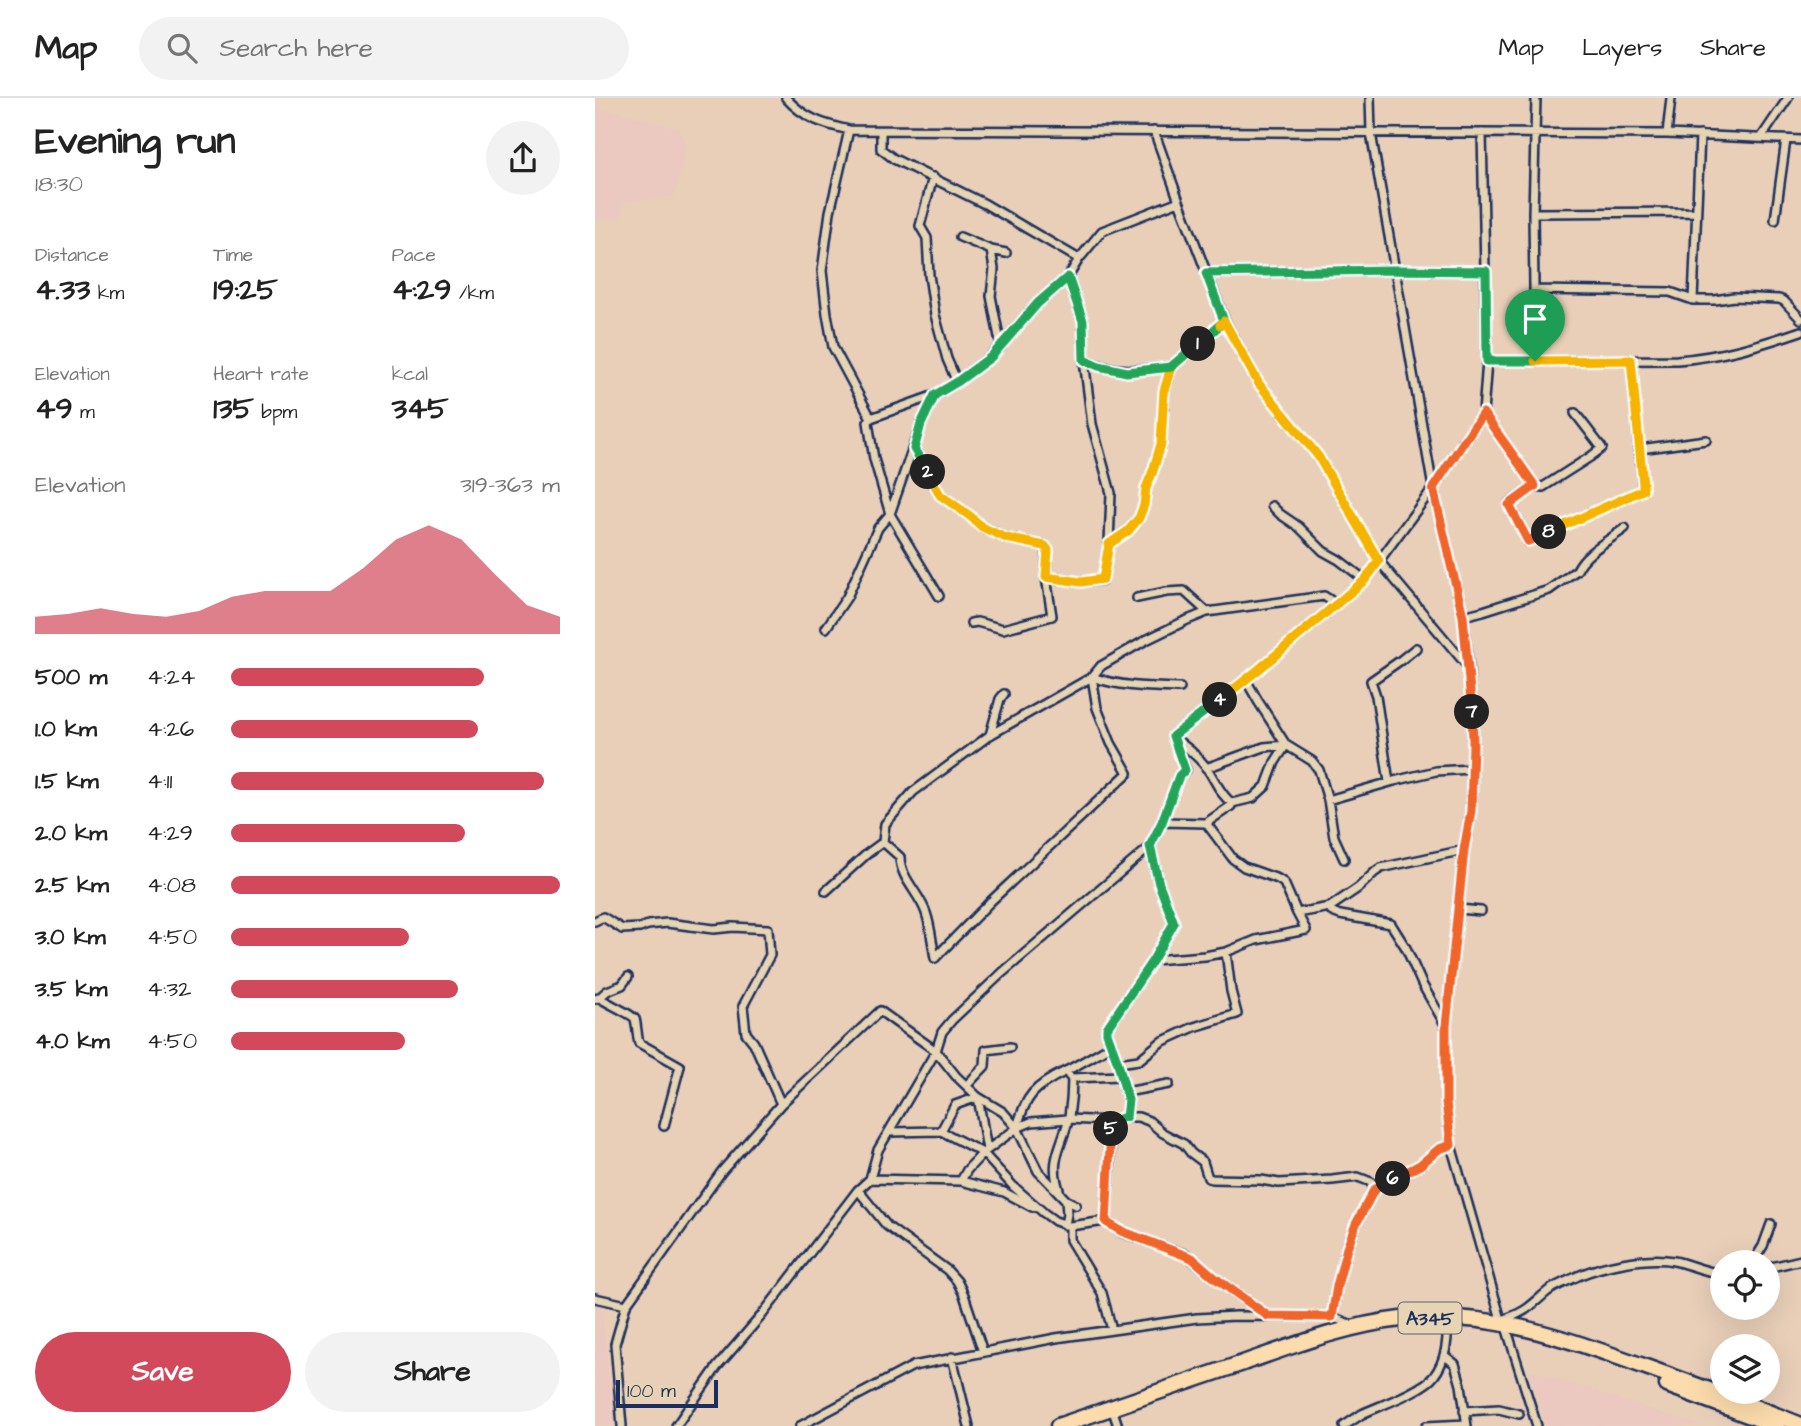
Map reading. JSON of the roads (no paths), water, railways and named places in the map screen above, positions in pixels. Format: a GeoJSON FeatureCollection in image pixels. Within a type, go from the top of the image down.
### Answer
{"type":"FeatureCollection","features":[{"type":"Feature","properties":{"kind":"highway","name":"A345"},"geometry":{"type":"LineString","coordinates":[[1058,1426],[1356,1326],[1420,1318],[1504,1324],[1572,1340],[1801,1425]]}},
{"type":"Feature","properties":{"kind":"highway","name":"A345"},"geometry":{"type":"LineString","coordinates":[[1079,1426],[1116,1420],[1311,1346],[1352,1334],[1400,1326],[1504,1324],[1777,1426]]}},
{"type":"Feature","properties":{"kind":"street"},"geometry":{"type":"LineString","coordinates":[[786,98],[813,120],[849,130],[1667,134],[1801,140]]}},
{"type":"Feature","properties":{"kind":"street"},"geometry":{"type":"LineString","coordinates":[[1370,98],[1371,134],[1433,488],[1463,616],[1469,668],[1473,742],[1471,811],[1464,850],[1446,1026],[1446,1102],[1451,1145],[1537,1426]]}},
{"type":"Feature","properties":{"kind":"street"},"geometry":{"type":"LineString","coordinates":[[1535,361],[1533,213],[1536,98]]}},
{"type":"Feature","properties":{"kind":"street"},"geometry":{"type":"LineString","coordinates":[[1667,134],[1671,98]]}},
{"type":"Feature","properties":{"kind":"street"},"geometry":{"type":"LineString","coordinates":[[1761,138],[1788,98]]}},
{"type":"Feature","properties":{"kind":"street"},"geometry":{"type":"LineString","coordinates":[[849,130],[830,212],[822,271],[833,346],[871,418]]}},
{"type":"Feature","properties":{"kind":"street"},"geometry":{"type":"LineString","coordinates":[[881,131],[881,146],[894,159],[985,204],[1079,259]]}},
{"type":"Feature","properties":{"kind":"street"},"geometry":{"type":"LineString","coordinates":[[1154,131],[1224,321],[1259,384],[1318,456],[1379,561],[1469,668]]}},
{"type":"Feature","properties":{"kind":"street"},"geometry":{"type":"LineString","coordinates":[[1173,736],[1246,680],[1365,580],[1433,488],[1483,413],[1487,361],[1482,133]]}},
{"type":"Feature","properties":{"kind":"street"},"geometry":{"type":"LineString","coordinates":[[1693,300],[1700,135]]}},
{"type":"Feature","properties":{"kind":"street"},"geometry":{"type":"LineString","coordinates":[[1775,220],[1786,140]]}},
{"type":"Feature","properties":{"kind":"street"},"geometry":{"type":"LineString","coordinates":[[933,177],[920,226],[927,238],[935,315],[947,359],[957,382]]}},
{"type":"Feature","properties":{"kind":"street"},"geometry":{"type":"LineString","coordinates":[[939,596],[890,514],[874,459],[868,422],[871,418],[935,395],[991,357],[1038,303],[1068,277],[1102,230],[1179,201]]}},
{"type":"Feature","properties":{"kind":"street"},"geometry":{"type":"LineString","coordinates":[[1533,213],[1696,212]]}},
{"type":"Feature","properties":{"kind":"street"},"geometry":{"type":"LineString","coordinates":[[960,237],[1006,253]]}},
{"type":"Feature","properties":{"kind":"street"},"geometry":{"type":"LineString","coordinates":[[991,250],[994,269],[991,296],[1001,347]]}},
{"type":"Feature","properties":{"kind":"street"},"geometry":{"type":"LineString","coordinates":[[1206,273],[1486,271]]}},
{"type":"Feature","properties":{"kind":"street"},"geometry":{"type":"LineString","coordinates":[[1046,577],[1081,582],[1103,579],[1109,544],[1111,494],[1092,424],[1084,360],[1083,321],[1068,277]]}},
{"type":"Feature","properties":{"kind":"street"},"geometry":{"type":"LineString","coordinates":[[1534,290],[1670,292],[1693,300],[1779,299],[1801,319]]}},
{"type":"Feature","properties":{"kind":"street"},"geometry":{"type":"LineString","coordinates":[[1109,544],[1128,531],[1139,518],[1144,505],[1146,488],[1161,444],[1164,391],[1171,367],[1224,321]]}},
{"type":"Feature","properties":{"kind":"street"},"geometry":{"type":"LineString","coordinates":[[1487,361],[1705,358],[1760,345],[1801,331]]}},
{"type":"Feature","properties":{"kind":"street"},"geometry":{"type":"LineString","coordinates":[[1084,360],[1127,372],[1171,367]]}},
{"type":"Feature","properties":{"kind":"street"},"geometry":{"type":"LineString","coordinates":[[1535,486],[1509,505],[1528,541],[1643,490],[1631,360]]}},
{"type":"Feature","properties":{"kind":"street"},"geometry":{"type":"LineString","coordinates":[[826,628],[847,597],[878,528],[890,514],[921,424],[935,395]]}},
{"type":"Feature","properties":{"kind":"street"},"geometry":{"type":"LineString","coordinates":[[1483,413],[1539,488],[1602,448],[1575,413]]}},
{"type":"Feature","properties":{"kind":"street"},"geometry":{"type":"LineString","coordinates":[[1640,449],[1706,440]]}},
{"type":"Feature","properties":{"kind":"street"},"geometry":{"type":"LineString","coordinates":[[914,449],[940,495],[982,527],[1006,538],[1047,548],[1046,577],[1052,616],[1003,629],[971,623]]}},
{"type":"Feature","properties":{"kind":"street"},"geometry":{"type":"LineString","coordinates":[[1272,506],[1299,527],[1323,551],[1365,580]]}},
{"type":"Feature","properties":{"kind":"street"},"geometry":{"type":"LineString","coordinates":[[1463,616],[1549,590],[1577,570],[1593,552],[1625,528]]}},
{"type":"Feature","properties":{"kind":"street"},"geometry":{"type":"LineString","coordinates":[[1137,597],[1184,591],[1207,612]]}},
{"type":"Feature","properties":{"kind":"street"},"geometry":{"type":"LineString","coordinates":[[826,891],[883,842],[885,824],[913,792],[990,735],[1091,677],[1101,666],[1146,640],[1207,612],[1324,596],[1336,604]]}},
{"type":"Feature","properties":{"kind":"street"},"geometry":{"type":"LineString","coordinates":[[1389,782],[1376,696],[1371,681],[1416,648]]}},
{"type":"Feature","properties":{"kind":"street"},"geometry":{"type":"LineString","coordinates":[[1091,677],[1136,687],[1180,688]]}},
{"type":"Feature","properties":{"kind":"street"},"geometry":{"type":"LineString","coordinates":[[883,842],[900,857],[912,889],[926,912],[935,957],[1128,773],[1111,743],[1097,708],[1091,677]]}},
{"type":"Feature","properties":{"kind":"street"},"geometry":{"type":"LineString","coordinates":[[1246,680],[1286,745],[1312,761],[1319,770],[1328,800],[1334,837],[1345,859]]}},
{"type":"Feature","properties":{"kind":"street"},"geometry":{"type":"LineString","coordinates":[[990,735],[1000,699],[1004,694]]}},
{"type":"Feature","properties":{"kind":"street"},"geometry":{"type":"LineString","coordinates":[[1173,736],[1190,749],[1226,799],[1233,803]]}},
{"type":"Feature","properties":{"kind":"street"},"geometry":{"type":"LineString","coordinates":[[676,1426],[716,1367],[762,1315],[857,1190],[870,1180],[878,1150],[936,1051],[942,1032],[1002,973],[1150,846],[1179,776],[1185,770],[1173,736]]}},
{"type":"Feature","properties":{"kind":"street"},"geometry":{"type":"LineString","coordinates":[[1206,768],[1264,747],[1286,745]]}},
{"type":"Feature","properties":{"kind":"street"},"geometry":{"type":"LineString","coordinates":[[1162,822],[1206,823],[1233,803],[1253,798],[1266,786],[1275,762],[1286,745]]}},
{"type":"Feature","properties":{"kind":"street"},"geometry":{"type":"LineString","coordinates":[[1328,800],[1436,771],[1472,768]]}},
{"type":"Feature","properties":{"kind":"street"},"geometry":{"type":"LineString","coordinates":[[1153,960],[1226,952],[1256,940],[1305,931],[1306,928],[1283,883],[1244,867],[1233,859],[1206,823]]}},
{"type":"Feature","properties":{"kind":"street"},"geometry":{"type":"LineString","coordinates":[[1126,1117],[1128,1100],[1107,1028],[1153,960],[1173,927],[1174,920],[1159,884],[1150,846]]}},
{"type":"Feature","properties":{"kind":"street"},"geometry":{"type":"LineString","coordinates":[[1297,913],[1330,907],[1381,868],[1464,850]]}},
{"type":"Feature","properties":{"kind":"street"},"geometry":{"type":"LineString","coordinates":[[1330,907],[1332,912],[1340,915],[1391,924],[1446,1026]]}},
{"type":"Feature","properties":{"kind":"street"},"geometry":{"type":"LineString","coordinates":[[1459,909],[1481,911]]}},
{"type":"Feature","properties":{"kind":"street"},"geometry":{"type":"LineString","coordinates":[[595,921],[603,917],[622,929],[667,923],[714,929],[768,929],[770,955],[743,1006],[746,1033],[754,1043],[781,1104]]}},
{"type":"Feature","properties":{"kind":"street"},"geometry":{"type":"LineString","coordinates":[[1118,1063],[1139,1060],[1161,1042],[1194,1027],[1237,1014],[1226,952]]}},
{"type":"Feature","properties":{"kind":"street"},"geometry":{"type":"LineString","coordinates":[[628,977],[622,985],[598,998],[635,1018],[639,1043],[681,1066],[664,1126]]}},
{"type":"Feature","properties":{"kind":"street"},"geometry":{"type":"LineString","coordinates":[[622,1426],[615,1344],[627,1305],[722,1171],[781,1104],[880,1011],[936,1051],[978,1097],[1001,1110],[1017,1128],[1038,1171],[1063,1197],[1076,1205]]}},
{"type":"Feature","properties":{"kind":"street"},"geometry":{"type":"LineString","coordinates":[[1017,1128],[1021,1111],[1031,1093],[1052,1077],[1064,1073],[1112,1045]]}},
{"type":"Feature","properties":{"kind":"street"},"geometry":{"type":"LineString","coordinates":[[967,1085],[985,1066],[986,1051],[1010,1047]]}},
{"type":"Feature","properties":{"kind":"street"},"geometry":{"type":"LineString","coordinates":[[1064,1073],[1072,1078],[1120,1076]]}},
{"type":"Feature","properties":{"kind":"street"},"geometry":{"type":"LineString","coordinates":[[1072,1078],[1068,1119],[1054,1171],[1063,1197],[1070,1240],[1102,1293],[1112,1330]]}},
{"type":"Feature","properties":{"kind":"street"},"geometry":{"type":"LineString","coordinates":[[1126,1092],[1169,1084]]}},
{"type":"Feature","properties":{"kind":"street"},"geometry":{"type":"LineString","coordinates":[[941,1131],[955,1105],[978,1097]]}},
{"type":"Feature","properties":{"kind":"street"},"geometry":{"type":"LineString","coordinates":[[978,1097],[985,1152]]}},
{"type":"Feature","properties":{"kind":"street"},"geometry":{"type":"LineString","coordinates":[[961,1181],[967,1170],[985,1152],[1017,1128],[1033,1122],[1068,1119],[1111,1121],[1138,1117],[1149,1121],[1163,1133],[1184,1144],[1202,1162],[1208,1178],[1279,1183],[1358,1177],[1371,1182],[1374,1190]]}},
{"type":"Feature","properties":{"kind":"street"},"geometry":{"type":"LineString","coordinates":[[1106,1222],[1111,1121]]}},
{"type":"Feature","properties":{"kind":"street"},"geometry":{"type":"LineString","coordinates":[[889,1132],[941,1131],[985,1152],[1013,1186],[1055,1221],[1068,1225],[1106,1222],[1121,1231],[1192,1258],[1268,1316]]}},
{"type":"Feature","properties":{"kind":"street"},"geometry":{"type":"LineString","coordinates":[[1332,1317],[1347,1248],[1374,1190],[1420,1165],[1439,1149],[1451,1145]]}},
{"type":"Feature","properties":{"kind":"street"},"geometry":{"type":"LineString","coordinates":[[870,1180],[961,1181],[1004,1192],[1044,1213]]}},
{"type":"Feature","properties":{"kind":"street"},"geometry":{"type":"LineString","coordinates":[[857,1190],[887,1226],[947,1270],[957,1281],[964,1294],[983,1352]]}},
{"type":"Feature","properties":{"kind":"street"},"geometry":{"type":"LineString","coordinates":[[1760,1250],[1771,1224]]}},
{"type":"Feature","properties":{"kind":"street"},"geometry":{"type":"LineString","coordinates":[[1780,1265],[1801,1259]]}},
{"type":"Feature","properties":{"kind":"street"},"geometry":{"type":"LineString","coordinates":[[1504,1324],[1539,1301],[1549,1291],[1579,1276],[1612,1266],[1671,1260],[1710,1272]]}},
{"type":"Feature","properties":{"kind":"street"},"geometry":{"type":"LineString","coordinates":[[595,1298],[627,1305]]}},
{"type":"Feature","properties":{"kind":"street"},"geometry":{"type":"LineString","coordinates":[[800,1426],[913,1366],[952,1357],[1198,1318],[1332,1317],[1356,1326]]}},
{"type":"Feature","properties":{"kind":"street"},"geometry":{"type":"LineString","coordinates":[[1344,1426],[1432,1379],[1447,1347],[1448,1324]]}},
{"type":"Feature","properties":{"kind":"street"},"geometry":{"type":"LineString","coordinates":[[1426,1426],[1466,1425],[1455,1364],[1444,1355]]}},
{"type":"Feature","properties":{"kind":"street"},"geometry":{"type":"LineString","coordinates":[[952,1357],[969,1426]]}},
{"type":"Feature","properties":{"kind":"street"},"geometry":{"type":"LineString","coordinates":[[1464,1411],[1499,1409],[1519,1414]]}}]}
